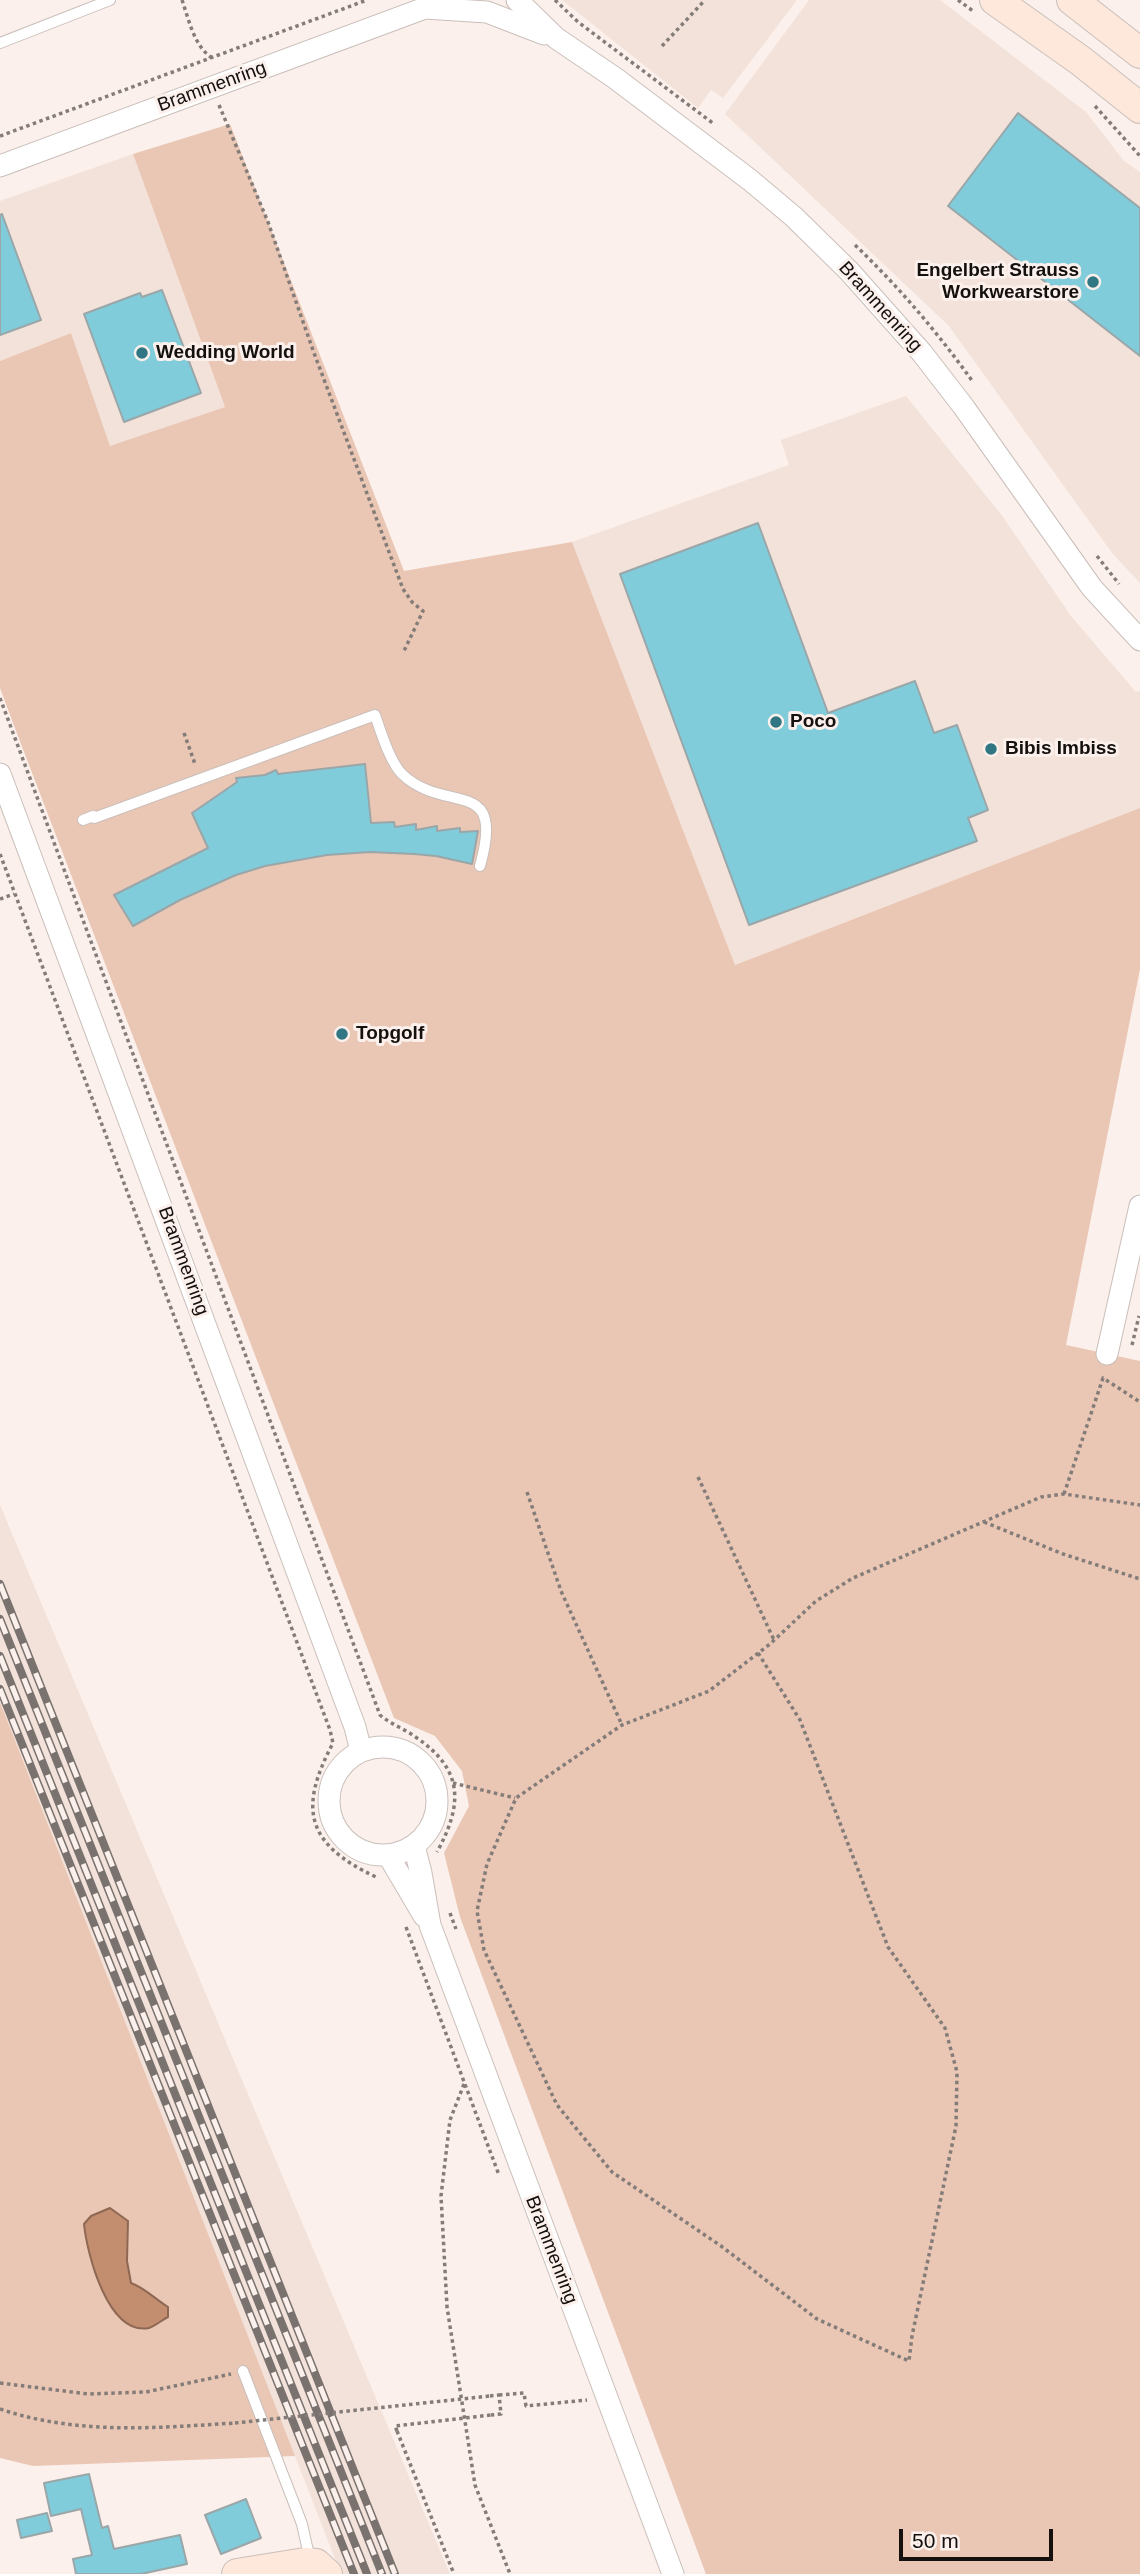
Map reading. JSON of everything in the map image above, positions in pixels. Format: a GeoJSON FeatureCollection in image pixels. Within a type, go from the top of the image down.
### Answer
{"type":"FeatureCollection","features":[{"type":"Feature","properties":{"kind":"main road"},"geometry":{"type":"LineString","coordinates":[[1072,0],[1140,52]]}},
{"type":"Feature","properties":{"kind":"main road"},"geometry":{"type":"LineString","coordinates":[[988,8],[1081,61],[1140,108]]}},
{"type":"Feature","properties":{"kind":"main road"},"geometry":{"type":"LineString","coordinates":[[237,2574],[296,2563],[319,2568]]}},
{"type":"Feature","properties":{"kind":"street","name":"Brammenring"},"geometry":{"type":"LineString","coordinates":[[517,0],[556,38],[615,78],[750,180],[794,217],[849,271],[922,353],[1092,588],[1140,640]]}},
{"type":"Feature","properties":{"kind":"street","name":"Brammenring"},"geometry":{"type":"LineString","coordinates":[[0,166],[430,4],[487,12],[556,38]]}},
{"type":"Feature","properties":{"kind":"street","name":"Brammenring"},"geometry":{"type":"LineString","coordinates":[[0,774],[132,1121],[346,1702],[361,1751]]}},
{"type":"Feature","properties":{"kind":"street"},"geometry":{"type":"LineString","coordinates":[[1108,1354],[1140,1206]]}},
{"type":"Feature","properties":{"kind":"street"},"geometry":{"type":"LineString","coordinates":[[381,1746],[400,1749],[418,1759],[431,1776],[437,1790],[437,1809],[431,1827],[414,1846],[398,1854],[367,1853],[349,1842],[336,1827],[330,1809],[329,1791],[336,1772],[351,1756],[381,1746]]}},
{"type":"Feature","properties":{"kind":"street","name":"Brammenring"},"geometry":{"type":"LineString","coordinates":[[414,1846],[430,1925]]}},
{"type":"Feature","properties":{"kind":"street","name":"Brammenring"},"geometry":{"type":"LineString","coordinates":[[388,1855],[430,1925],[673,2574]]}},
{"type":"Feature","properties":{"kind":"lane"},"geometry":{"type":"LineString","coordinates":[[0,43],[110,0]]}},
{"type":"Feature","properties":{"kind":"lane"},"geometry":{"type":"LineString","coordinates":[[82,820],[93,816],[94,818],[375,715],[401,773],[440,795],[478,805],[486,816],[488,831],[480,866]]}},
{"type":"Feature","properties":{"kind":"lane"},"geometry":{"type":"LineString","coordinates":[[243,2371],[319,2568]]}},
{"type":"Feature","properties":{"kind":"path"},"geometry":{"type":"LineString","coordinates":[[182,0],[203,52],[212,58]]}},
{"type":"Feature","properties":{"kind":"path"},"geometry":{"type":"LineString","coordinates":[[0,136],[367,0]]}},
{"type":"Feature","properties":{"kind":"path"},"geometry":{"type":"LineString","coordinates":[[663,46],[705,0]]}},
{"type":"Feature","properties":{"kind":"path"},"geometry":{"type":"LineString","coordinates":[[958,0],[988,8]]}},
{"type":"Feature","properties":{"kind":"path"},"geometry":{"type":"LineString","coordinates":[[212,87],[268,222],[403,589],[423,611],[404,651]]}},
{"type":"Feature","properties":{"kind":"path"},"geometry":{"type":"LineString","coordinates":[[1090,100],[1140,156]]}},
{"type":"Feature","properties":{"kind":"path"},"geometry":{"type":"LineString","coordinates":[[0,698],[380,1715],[394,1727],[416,1737],[438,1755],[452,1776],[456,1811],[436,1860]]}},
{"type":"Feature","properties":{"kind":"path"},"geometry":{"type":"LineString","coordinates":[[184,733],[201,779]]}},
{"type":"Feature","properties":{"kind":"path"},"geometry":{"type":"LineString","coordinates":[[0,854],[330,1730],[333,1743],[319,1769],[312,1793],[313,1818],[322,1837],[335,1854],[350,1865],[382,1880]]}},
{"type":"Feature","properties":{"kind":"path"},"geometry":{"type":"LineString","coordinates":[[0,899],[15,893]]}},
{"type":"Feature","properties":{"kind":"path"},"geometry":{"type":"LineString","coordinates":[[1132,1345],[1140,1310]]}},
{"type":"Feature","properties":{"kind":"path"},"geometry":{"type":"LineString","coordinates":[[1064,1494],[1103,1378],[1140,1402]]}},
{"type":"Feature","properties":{"kind":"path"},"geometry":{"type":"LineString","coordinates":[[698,1477],[774,1640]]}},
{"type":"Feature","properties":{"kind":"path"},"geometry":{"type":"LineString","coordinates":[[527,1492],[561,1591],[622,1724]]}},
{"type":"Feature","properties":{"kind":"path"},"geometry":{"type":"LineString","coordinates":[[758,1653],[800,1720],[888,1947],[945,2028],[957,2072],[956,2126],[909,2361],[817,2319],[721,2246],[612,2172],[557,2105],[485,1950],[477,1911],[487,1864],[516,1798],[622,1724],[709,1691],[774,1640],[816,1601],[853,1578],[1041,1497],[1064,1494],[1140,1505]]}},
{"type":"Feature","properties":{"kind":"path"},"geometry":{"type":"LineString","coordinates":[[984,1522],[1063,1554],[1140,1579]]}},
{"type":"Feature","properties":{"kind":"path"},"geometry":{"type":"LineString","coordinates":[[453,1783],[516,1798]]}},
{"type":"Feature","properties":{"kind":"path"},"geometry":{"type":"LineString","coordinates":[[446,1902],[458,1936]]}},
{"type":"Feature","properties":{"kind":"path"},"geometry":{"type":"LineString","coordinates":[[406,1926],[502,2181]]}},
{"type":"Feature","properties":{"kind":"path"},"geometry":{"type":"LineString","coordinates":[[464,2082],[450,2120],[440,2196],[447,2307],[475,2485],[510,2574]]}},
{"type":"Feature","properties":{"kind":"path"},"geometry":{"type":"LineString","coordinates":[[0,2383],[88,2394],[146,2392],[243,2371]]}},
{"type":"Feature","properties":{"kind":"path"},"geometry":{"type":"LineString","coordinates":[[580,2388],[584,2400]]}},
{"type":"Feature","properties":{"kind":"path"},"geometry":{"type":"LineString","coordinates":[[0,2409],[41,2420],[104,2429],[136,2430],[235,2423],[524,2393],[526,2406],[569,2403]]}},
{"type":"Feature","properties":{"kind":"path"},"geometry":{"type":"LineString","coordinates":[[454,2574],[395,2426],[500,2414],[499,2395]]}},
{"type":"Feature","properties":{"kind":"shaded area"},"geometry":{"type":"Polygon","coordinates":[[[562,0],[797,0],[723,98],[711,90],[698,108],[562,0]]]}},
{"type":"Feature","properties":{"kind":"shaded area"},"geometry":{"type":"Polygon","coordinates":[[[809,0],[940,0],[1086,112],[1124,161],[1140,172],[1140,583],[1112,553],[949,326],[725,114],[809,0]]]}},
{"type":"Feature","properties":{"kind":"shaded area"},"geometry":{"type":"Polygon","coordinates":[[[230,124],[404,571],[572,542],[735,965],[1140,808],[1140,969],[1066,1345],[1140,1361],[1140,2574],[706,2574],[460,1917],[444,1853],[469,1806],[462,1771],[435,1736],[394,1718],[0,688],[0,361],[71,333],[110,446],[225,407],[133,154],[230,124]]]}},
{"type":"Feature","properties":{"kind":"shaded area","name":"Wedding World"},"geometry":{"type":"Polygon","coordinates":[[[133,154],[225,407],[110,447],[71,333],[0,361],[0,201],[133,154]]]}},
{"type":"Feature","properties":{"kind":"shaded area"},"geometry":{"type":"Polygon","coordinates":[[[906,396],[1003,517],[1071,616],[1136,692],[1140,691],[1140,808],[735,965],[572,542],[789,465],[781,440],[906,396]]]}},
{"type":"Feature","properties":{"kind":"shaded area"},"geometry":{"type":"Polygon","coordinates":[[[0,1505],[450,2574],[341,2574],[0,1702],[0,1505]]]}},
{"type":"Feature","properties":{"kind":"shaded area"},"geometry":{"type":"Polygon","coordinates":[[[0,1702],[295,2456],[33,2466],[0,2458],[0,1702]]]}},
{"type":"Feature","properties":{"kind":"shaded area"},"geometry":{"type":"Polygon","coordinates":[[[110,2208],[128,2221],[127,2261],[131,2283],[168,2307],[168,2317],[149,2328],[135,2327],[122,2319],[111,2307],[95,2272],[84,2224],[91,2216],[110,2208]]]}},
{"type":"Feature","properties":{"kind":"building","name":"Engelbert Strauss Workwearstore"},"geometry":{"type":"Polygon","coordinates":[[[1018,113],[1140,208],[1140,356],[948,206],[1018,113]]]}},
{"type":"Feature","properties":{"kind":"building"},"geometry":{"type":"Polygon","coordinates":[[[2,214],[41,320],[0,335],[0,215],[2,214]]]}},
{"type":"Feature","properties":{"kind":"building","name":"Wedding World"},"geometry":{"type":"Polygon","coordinates":[[[162,290],[201,393],[124,422],[84,314],[140,293],[142,297],[162,290]]]}},
{"type":"Feature","properties":{"kind":"building"},"geometry":{"type":"Polygon","coordinates":[[[758,523],[828,713],[915,681],[934,733],[957,725],[988,810],[968,818],[977,841],[749,925],[620,574],[758,523]]]}},
{"type":"Feature","properties":{"kind":"building"},"geometry":{"type":"Polygon","coordinates":[[[365,764],[371,823],[394,822],[395,827],[416,824],[416,830],[437,826],[437,831],[460,828],[460,832],[478,831],[472,864],[436,856],[370,852],[327,855],[265,866],[236,875],[180,900],[133,926],[114,895],[208,848],[192,813],[237,782],[236,778],[265,775],[276,770],[278,774],[365,764]]]}},
{"type":"Feature","properties":{"kind":"building"},"geometry":{"type":"Polygon","coordinates":[[[89,2474],[102,2528],[108,2526],[114,2549],[180,2535],[187,2564],[141,2574],[76,2574],[73,2559],[92,2555],[81,2509],[51,2516],[44,2483],[89,2474]]]}},
{"type":"Feature","properties":{"kind":"building"},"geometry":{"type":"Polygon","coordinates":[[[246,2499],[261,2538],[221,2554],[205,2515],[246,2499]]]}},
{"type":"Feature","properties":{"kind":"building"},"geometry":{"type":"Polygon","coordinates":[[[47,2513],[52,2531],[21,2538],[17,2520],[47,2513]]]}},
{"type":"Feature","properties":{"kind":"railway"},"geometry":{"type":"LineString","coordinates":[[0,1584],[395,2574]]}},
{"type":"Feature","properties":{"kind":"railway"},"geometry":{"type":"LineString","coordinates":[[0,1619],[382,2574]]}},
{"type":"Feature","properties":{"kind":"railway"},"geometry":{"type":"LineString","coordinates":[[0,1656],[367,2574]]}},
{"type":"Feature","properties":{"kind":"railway"},"geometry":{"type":"LineString","coordinates":[[0,1689],[354,2574]]}},
{"type":"Feature","properties":{"kind":"place","name":"Engelbert Strauss Workwearstore"},"geometry":{"type":"Point","coordinates":[1093,282]}},
{"type":"Feature","properties":{"kind":"place","name":"Wedding World"},"geometry":{"type":"Point","coordinates":[142,353]}},
{"type":"Feature","properties":{"kind":"place","name":"Poco"},"geometry":{"type":"Point","coordinates":[776,722]}},
{"type":"Feature","properties":{"kind":"place","name":"Bibis Imbiss"},"geometry":{"type":"Point","coordinates":[991,749]}},
{"type":"Feature","properties":{"kind":"place","name":"Topgolf"},"geometry":{"type":"Point","coordinates":[342,1034]}}]}
